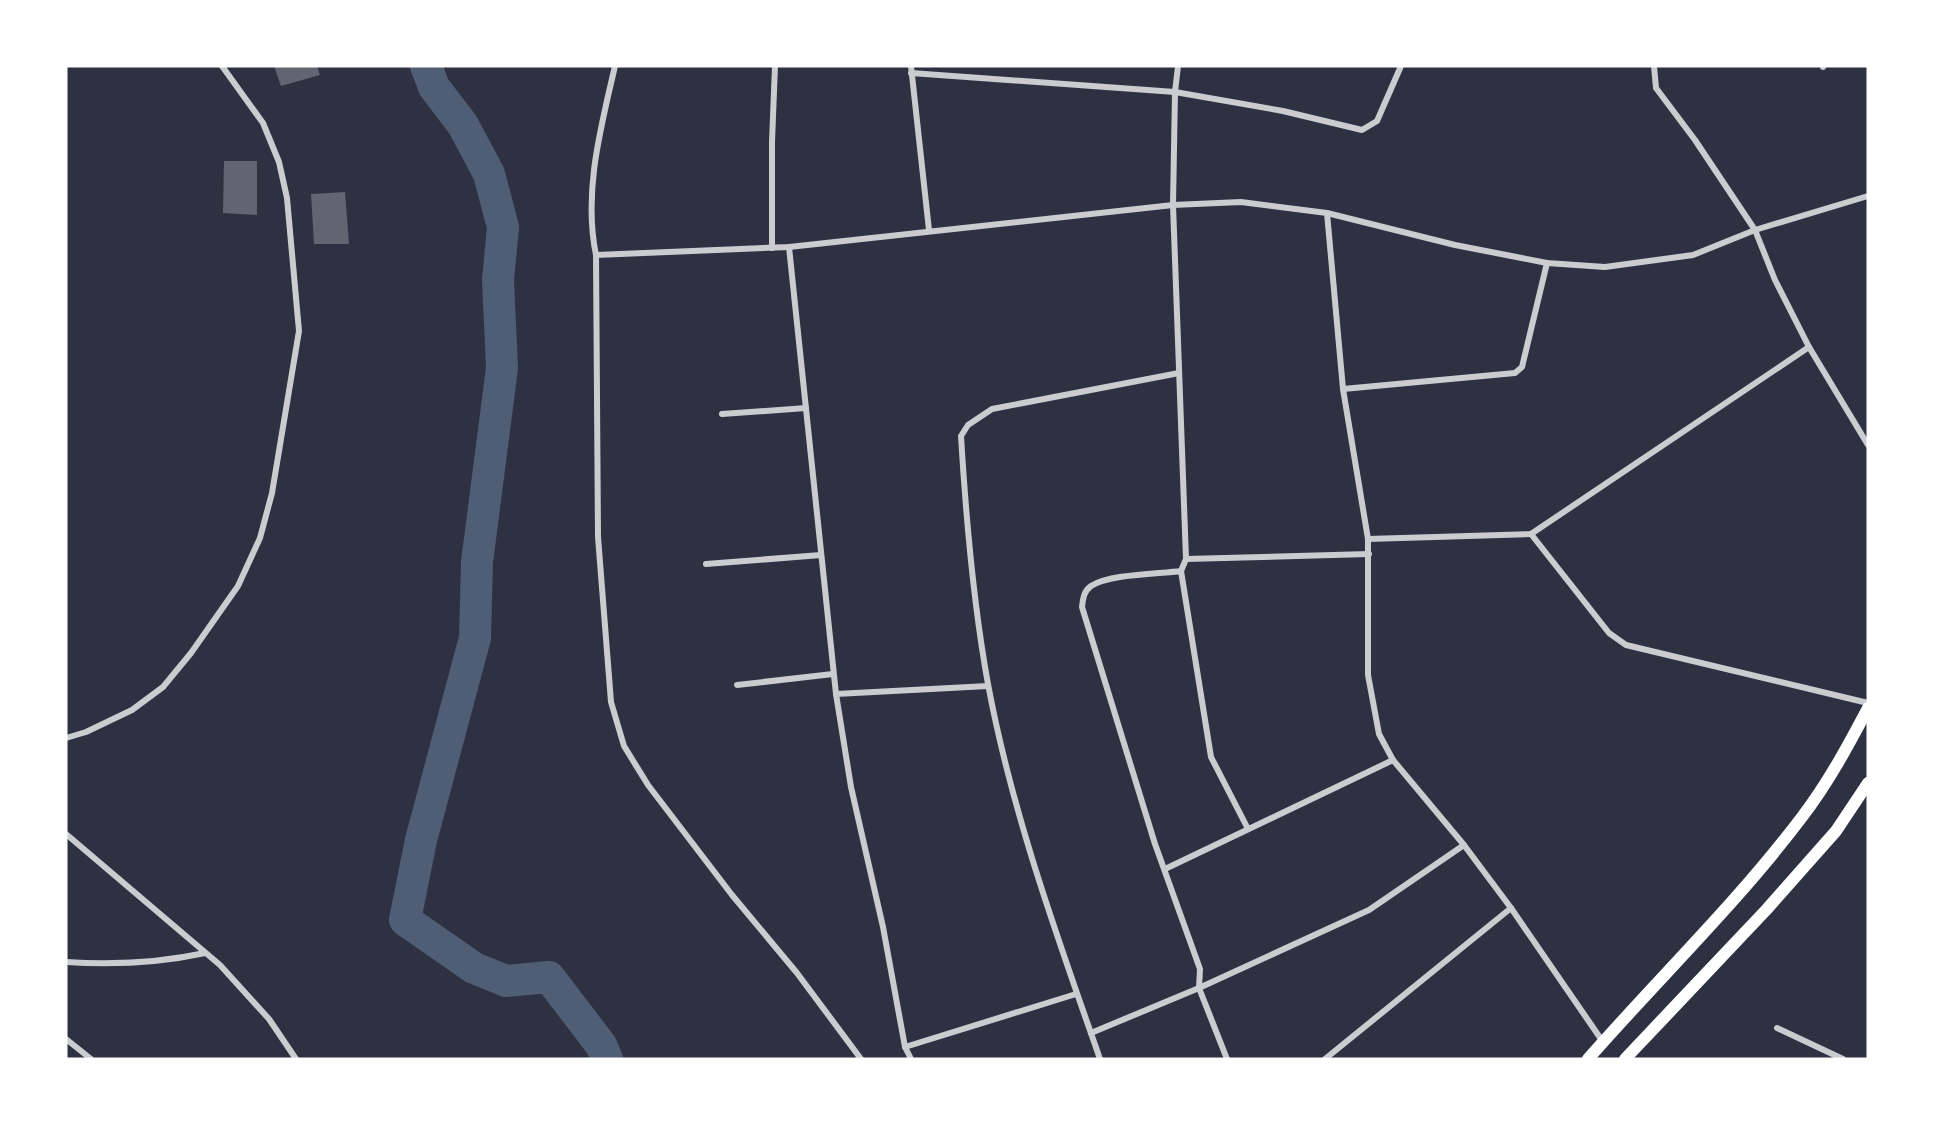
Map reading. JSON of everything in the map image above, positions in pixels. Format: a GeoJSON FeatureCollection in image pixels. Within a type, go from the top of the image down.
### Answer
{"type":"FeatureCollection","features":[{"type":"Feature","properties":{"kind":"main road"},"geometry":{"type":"LineString","coordinates":[[1588,1059],[1737,897],[1802,816],[1837,766],[1868,708]]}},
{"type":"Feature","properties":{"kind":"main road"},"geometry":{"type":"LineString","coordinates":[[1625,1059],[1775,900],[1836,831],[1868,783]]}},
{"type":"Feature","properties":{"kind":"street"},"geometry":{"type":"LineString","coordinates":[[66,738],[86,732],[132,710],[163,687],[191,653],[238,585],[260,538],[272,493],[299,331],[287,198],[279,162],[263,123],[222,66]]}},
{"type":"Feature","properties":{"kind":"street"},"geometry":{"type":"LineString","coordinates":[[615,66],[593,174],[591,231],[596,255],[598,537],[611,702],[624,746],[648,785],[732,895],[797,973],[861,1059]]}},
{"type":"Feature","properties":{"kind":"street"},"geometry":{"type":"LineString","coordinates":[[772,248],[775,66]]}},
{"type":"Feature","properties":{"kind":"street"},"geometry":{"type":"LineString","coordinates":[[1178,66],[1175,92],[1173,205],[1186,559],[1181,571],[1212,757],[1247,827]]}},
{"type":"Feature","properties":{"kind":"street"},"geometry":{"type":"LineString","coordinates":[[928,230],[911,70],[1175,92],[1283,111],[1362,130],[1377,121],[1401,66]]}},
{"type":"Feature","properties":{"kind":"street"},"geometry":{"type":"LineString","coordinates":[[1654,66],[1652,74],[1656,88],[1695,140],[1755,230],[1775,279],[1809,347],[1868,445]]}},
{"type":"Feature","properties":{"kind":"street"},"geometry":{"type":"LineString","coordinates":[[596,255],[789,247],[1173,205],[1241,202],[1327,213],[1455,245],[1546,263],[1605,267],[1693,255],[1755,230],[1868,196]]}},
{"type":"Feature","properties":{"kind":"street"},"geometry":{"type":"LineString","coordinates":[[1327,213],[1343,389],[1368,539],[1368,675],[1379,734],[1393,760],[1464,845],[1511,908],[1603,1041]]}},
{"type":"Feature","properties":{"kind":"street"},"geometry":{"type":"LineString","coordinates":[[789,247],[833,674],[851,787],[883,927],[905,1047],[911,1059]]}},
{"type":"Feature","properties":{"kind":"street"},"geometry":{"type":"LineString","coordinates":[[1343,389],[1515,373],[1522,367],[1546,263]]}},
{"type":"Feature","properties":{"kind":"street"},"geometry":{"type":"LineString","coordinates":[[1368,539],[1531,534],[1809,347]]}},
{"type":"Feature","properties":{"kind":"street"},"geometry":{"type":"LineString","coordinates":[[1100,1059],[1026,842],[988,686],[965,513],[961,436],[968,424],[992,409],[1179,373]]}},
{"type":"Feature","properties":{"kind":"street"},"geometry":{"type":"LineString","coordinates":[[722,414],[806,408]]}},
{"type":"Feature","properties":{"kind":"street"},"geometry":{"type":"LineString","coordinates":[[1531,534],[1609,633],[1626,645],[1868,703]]}},
{"type":"Feature","properties":{"kind":"street"},"geometry":{"type":"LineString","coordinates":[[1186,559],[1369,554]]}},
{"type":"Feature","properties":{"kind":"street"},"geometry":{"type":"LineString","coordinates":[[706,564],[821,555]]}},
{"type":"Feature","properties":{"kind":"street"},"geometry":{"type":"LineString","coordinates":[[1181,571],[1102,581],[1089,587],[1083,595],[1082,607],[1165,869],[1200,969],[1199,988],[1227,1059]]}},
{"type":"Feature","properties":{"kind":"street"},"geometry":{"type":"LineString","coordinates":[[737,685],[833,674]]}},
{"type":"Feature","properties":{"kind":"street"},"geometry":{"type":"LineString","coordinates":[[836,693],[988,686]]}},
{"type":"Feature","properties":{"kind":"street"},"geometry":{"type":"LineString","coordinates":[[1165,869],[1247,827],[1393,760]]}},
{"type":"Feature","properties":{"kind":"street"},"geometry":{"type":"LineString","coordinates":[[66,834],[205,953],[269,1019],[296,1059]]}},
{"type":"Feature","properties":{"kind":"street"},"geometry":{"type":"LineString","coordinates":[[1091,1033],[1199,988],[1369,910],[1464,845]]}},
{"type":"Feature","properties":{"kind":"street"},"geometry":{"type":"LineString","coordinates":[[1325,1059],[1511,908]]}},
{"type":"Feature","properties":{"kind":"street"},"geometry":{"type":"LineString","coordinates":[[66,962],[135,963],[178,959],[205,953]]}},
{"type":"Feature","properties":{"kind":"street"},"geometry":{"type":"LineString","coordinates":[[905,1047],[1076,994]]}},
{"type":"Feature","properties":{"kind":"street"},"geometry":{"type":"LineString","coordinates":[[1777,1028],[1843,1059]]}},
{"type":"Feature","properties":{"kind":"street"},"geometry":{"type":"LineString","coordinates":[[66,1039],[91,1059]]}},
{"type":"Feature","properties":{"kind":"building"},"geometry":{"type":"Polygon","coordinates":[[[274,66],[317,66],[320,75],[281,86],[274,66]]]}},
{"type":"Feature","properties":{"kind":"building"},"geometry":{"type":"Polygon","coordinates":[[[224,161],[257,161],[257,215],[223,213],[224,161]]]}},
{"type":"Feature","properties":{"kind":"building"},"geometry":{"type":"Polygon","coordinates":[[[345,192],[349,244],[314,244],[311,194],[345,192]]]}},
{"type":"Feature","properties":{"kind":"waterway"},"geometry":{"type":"LineString","coordinates":[[426,66],[434,87],[463,125],[489,174],[503,227],[498,280],[502,368],[477,562],[475,638],[421,840],[405,920],[474,968],[506,981],[549,977],[601,1045],[607,1059]]}}]}
